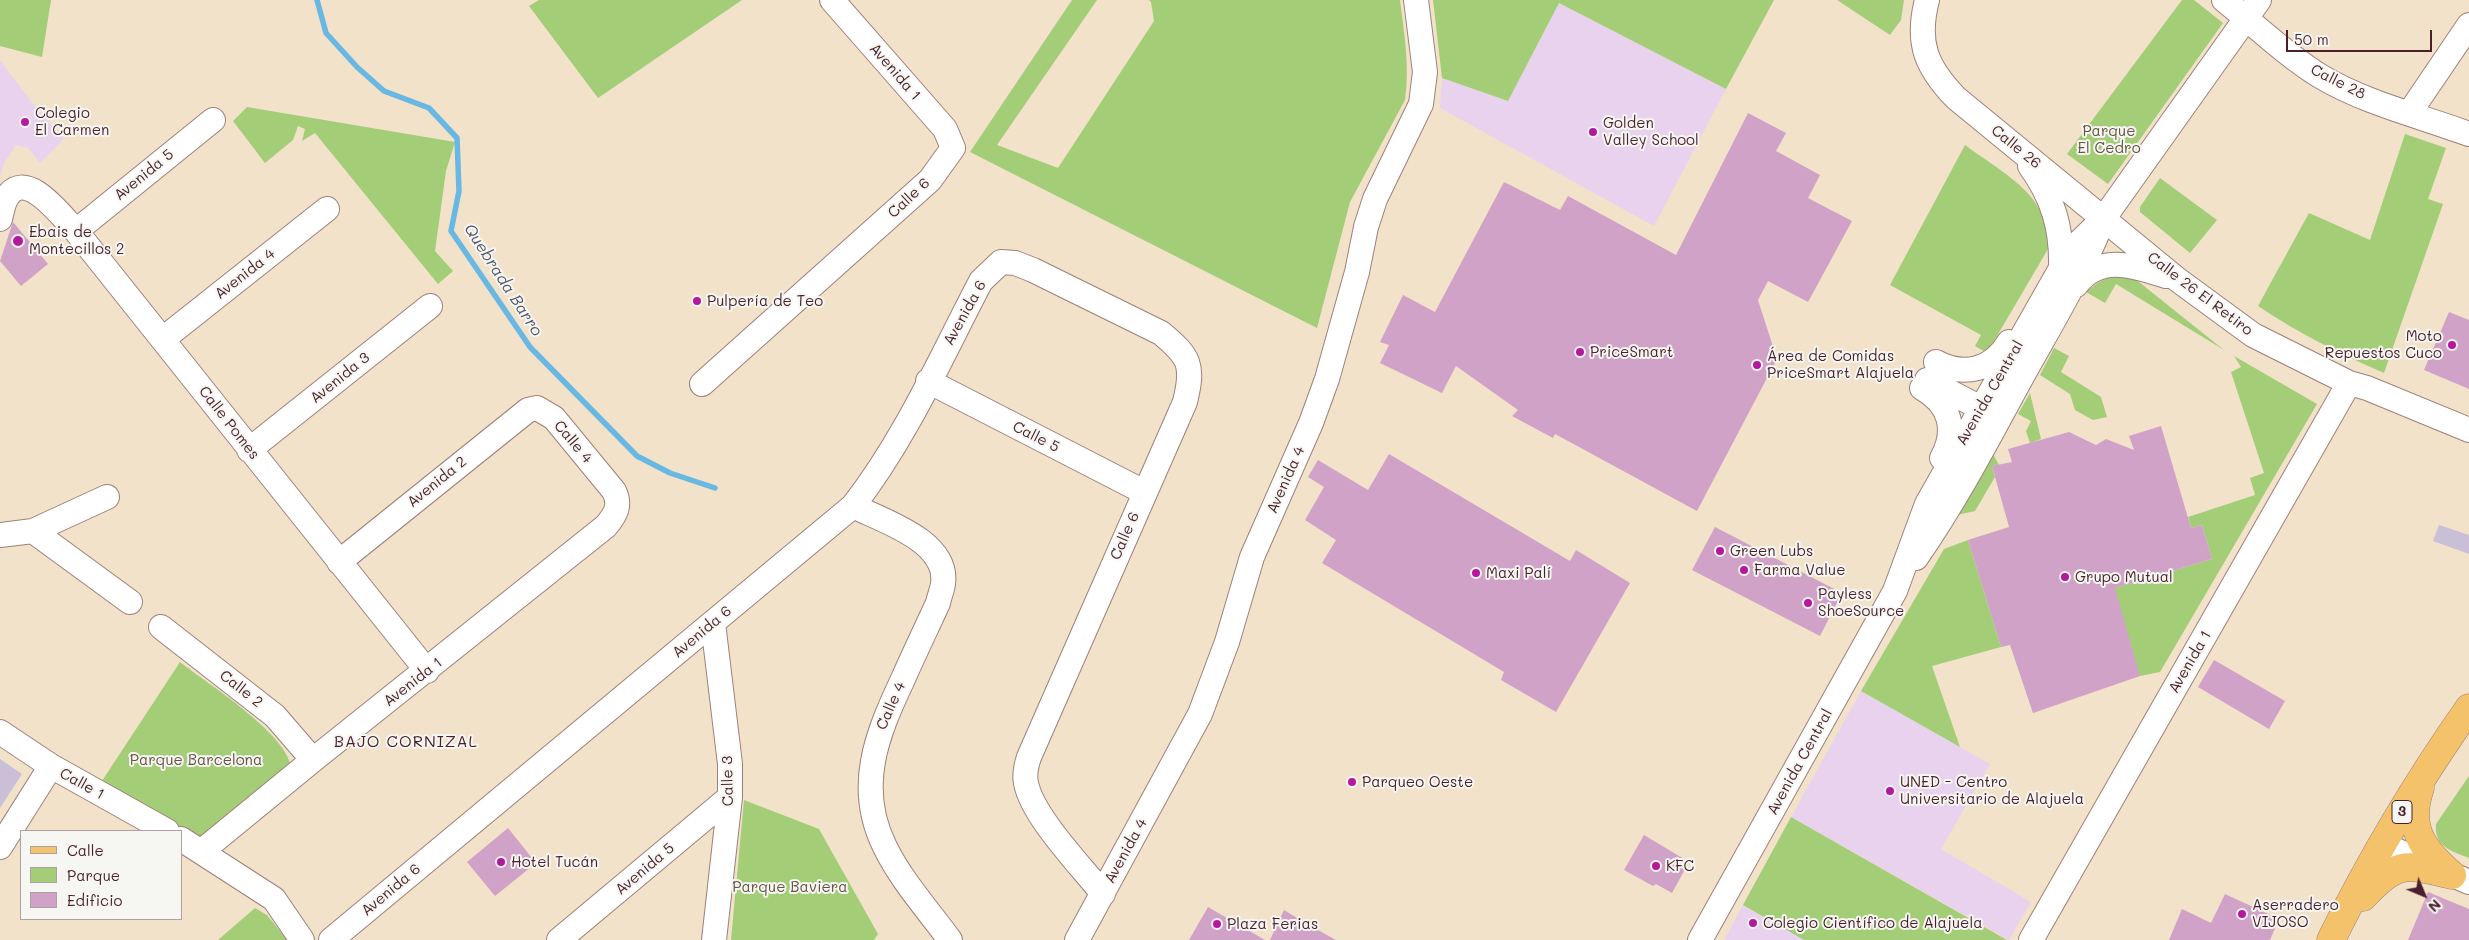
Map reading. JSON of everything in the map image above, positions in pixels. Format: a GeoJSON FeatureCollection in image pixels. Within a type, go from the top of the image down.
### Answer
{"type":"FeatureCollection","features":[{"type":"Feature","properties":{"kind":"main road","name":"3"},"geometry":{"type":"LineString","coordinates":[[2336,930],[2382,844],[2425,773],[2469,708]]}},
{"type":"Feature","properties":{"kind":"main road"},"geometry":{"type":"LineString","coordinates":[[2425,773],[2416,798],[2416,824],[2424,847],[2432,857],[2461,878]]}},
{"type":"Feature","properties":{"kind":"main road"},"geometry":{"type":"LineString","coordinates":[[2336,930],[2391,870],[2420,867],[2461,878]]}},
{"type":"Feature","properties":{"kind":"street","name":"Avenida 1"},"geometry":{"type":"LineString","coordinates":[[832,0],[945,129],[953,148]]}},
{"type":"Feature","properties":{"kind":"street","name":"Avenida 4"},"geometry":{"type":"LineString","coordinates":[[1077,940],[1200,714],[1227,642],[1252,557],[1311,423],[1327,379],[1375,199],[1421,104],[1425,72],[1416,0]]}},
{"type":"Feature","properties":{"kind":"street","name":"Calle 26"},"geometry":{"type":"LineString","coordinates":[[1927,0],[1921,28],[1926,55],[1932,71],[1956,98],[2104,218]]}},
{"type":"Feature","properties":{"kind":"street","name":"Calle 28"},"geometry":{"type":"LineString","coordinates":[[2224,0],[2252,9],[2321,76],[2363,96],[2469,134]]}},
{"type":"Feature","properties":{"kind":"street","name":"Avenida Central"},"geometry":{"type":"LineString","coordinates":[[1700,940],[1900,582],[1936,530],[1966,478],[2055,299],[2061,268],[2072,249],[2104,218],[2252,9]]}},
{"type":"Feature","properties":{"kind":"street"},"geometry":{"type":"LineString","coordinates":[[2410,112],[2469,25]]}},
{"type":"Feature","properties":{"kind":"street","name":"Avenida 5"},"geometry":{"type":"LineString","coordinates":[[76,231],[213,120]]}},
{"type":"Feature","properties":{"kind":"street"},"geometry":{"type":"LineString","coordinates":[[2016,146],[2043,184],[2055,211],[2062,242],[2061,268]]}},
{"type":"Feature","properties":{"kind":"street","name":"Calle 6"},"geometry":{"type":"LineString","coordinates":[[702,384],[930,180],[953,148]]}},
{"type":"Feature","properties":{"kind":"street","name":"Calle Pomes"},"geometry":{"type":"LineString","coordinates":[[0,219],[6,198],[13,190],[21,187],[31,189],[43,196],[76,231],[427,671]]}},
{"type":"Feature","properties":{"kind":"street"},"geometry":{"type":"LineString","coordinates":[[1929,375],[1973,404],[1984,404],[2001,394],[2079,256],[2085,237],[2086,216],[2082,200]]}},
{"type":"Feature","properties":{"kind":"street","name":"Avenida 4"},"geometry":{"type":"LineString","coordinates":[[163,339],[327,209]]}},
{"type":"Feature","properties":{"kind":"street","name":"Avenida Central"},"geometry":{"type":"LineString","coordinates":[[1900,582],[1927,504],[1984,404],[2055,299],[2087,259],[2104,218]]}},
{"type":"Feature","properties":{"kind":"street","name":"Calle 26 El Retiro"},"geometry":{"type":"LineString","coordinates":[[2104,218],[2178,280],[2253,335],[2349,383],[2367,388],[2469,430]]}},
{"type":"Feature","properties":{"kind":"street","name":"Calle 6"},"geometry":{"type":"LineString","coordinates":[[1001,262],[1016,263],[1033,270],[1161,333],[1183,355],[1191,376],[1185,402],[1029,757],[1025,771],[1026,784],[1042,817],[1103,894]]}},
{"type":"Feature","properties":{"kind":"street","name":"Avenida 6"},"geometry":{"type":"LineString","coordinates":[[331,940],[853,506],[873,480],[981,281],[1001,262]]}},
{"type":"Feature","properties":{"kind":"street"},"geometry":{"type":"LineString","coordinates":[[1929,375],[1947,368],[1967,370],[1985,366],[1993,361],[2006,346],[2029,306],[2055,299],[2092,270],[2105,264],[2118,263],[2134,266],[2178,280]]}},
{"type":"Feature","properties":{"kind":"street","name":"Avenida 3"},"geometry":{"type":"LineString","coordinates":[[250,450],[430,306]]}},
{"type":"Feature","properties":{"kind":"street"},"geometry":{"type":"LineString","coordinates":[[1913,544],[1922,495],[1947,449],[1951,434],[1949,417],[1929,375]]}},
{"type":"Feature","properties":{"kind":"street","name":"Calle 5"},"geometry":{"type":"LineString","coordinates":[[928,381],[1144,492]]}},
{"type":"Feature","properties":{"kind":"street","name":"Avenida 1"},"geometry":{"type":"LineString","coordinates":[[2031,940],[2349,383]]}},
{"type":"Feature","properties":{"kind":"street"},"geometry":{"type":"LineString","coordinates":[[1966,478],[1967,456],[1985,424],[1984,404]]}},
{"type":"Feature","properties":{"kind":"street","name":"Calle 4"},"geometry":{"type":"LineString","coordinates":[[537,408],[554,418],[614,490],[618,499],[618,508]]}},
{"type":"Feature","properties":{"kind":"street","name":"Avenida 2"},"geometry":{"type":"LineString","coordinates":[[339,562],[515,418],[528,410],[537,408]]}},
{"type":"Feature","properties":{"kind":"street"},"geometry":{"type":"LineString","coordinates":[[1936,530],[1938,507],[1954,477],[1954,457]]}},
{"type":"Feature","properties":{"kind":"street"},"geometry":{"type":"LineString","coordinates":[[0,535],[33,531],[107,497]]}},
{"type":"Feature","properties":{"kind":"street","name":"Calle 4"},"geometry":{"type":"LineString","coordinates":[[853,506],[918,537],[932,550],[941,564],[944,583],[938,603],[880,729],[872,758],[870,779],[876,824],[884,846],[902,876],[950,940]]}},
{"type":"Feature","properties":{"kind":"street","name":"Avenida 1"},"geometry":{"type":"LineString","coordinates":[[202,851],[606,526],[618,508]]}},
{"type":"Feature","properties":{"kind":"street"},"geometry":{"type":"LineString","coordinates":[[33,531],[130,602]]}},
{"type":"Feature","properties":{"kind":"street","name":"Calle 3"},"geometry":{"type":"LineString","coordinates":[[714,623],[730,764],[730,797],[714,940]]}},
{"type":"Feature","properties":{"kind":"street","name":"Calle 2"},"geometry":{"type":"LineString","coordinates":[[161,626],[275,716],[313,760]]}},
{"type":"Feature","properties":{"kind":"street","name":"Calle 1"},"geometry":{"type":"LineString","coordinates":[[0,732],[50,766],[165,830]]}},
{"type":"Feature","properties":{"kind":"street"},"geometry":{"type":"LineString","coordinates":[[0,847],[50,766]]}},
{"type":"Feature","properties":{"kind":"street","name":"Avenida 5"},"geometry":{"type":"LineString","coordinates":[[559,940],[730,797]]}},
{"type":"Feature","properties":{"kind":"street"},"geometry":{"type":"LineString","coordinates":[[182,841],[202,851],[274,899],[302,940]]}},
{"type":"Feature","properties":{"kind":"street"},"geometry":{"type":"LineString","coordinates":[[2382,844],[2461,878]]}},
{"type":"Feature","properties":{"kind":"shaded area","name":"Golden Valley School"},"geometry":{"type":"Polygon","coordinates":[[[1559,3],[1726,89],[1654,226],[1440,108],[1442,78],[1508,101],[1559,3]]]}},
{"type":"Feature","properties":{"kind":"shaded area","name":"Colegio El Carmen"},"geometry":{"type":"Polygon","coordinates":[[[0,60],[34,105],[64,139],[40,163],[28,148],[16,145],[4,163],[0,176],[0,60]]]}},
{"type":"Feature","properties":{"kind":"shaded area"},"geometry":{"type":"Polygon","coordinates":[[[2439,525],[2469,535],[2469,554],[2433,541],[2439,525]]]}},
{"type":"Feature","properties":{"kind":"shaded area","name":"UNED - Centro Universitario de Alajuela"},"geometry":{"type":"Polygon","coordinates":[[[1861,691],[1990,764],[1941,849],[2031,902],[2009,940],[1791,817],[1861,691]]]}},
{"type":"Feature","properties":{"kind":"shaded area"},"geometry":{"type":"Polygon","coordinates":[[[0,759],[22,774],[0,808],[0,759]]]}},
{"type":"Feature","properties":{"kind":"shaded area","name":"Colegio Científico de Alajuela"},"geometry":{"type":"Polygon","coordinates":[[[1743,905],[1804,940],[1724,940],[1743,905]]]}},
{"type":"Feature","properties":{"kind":"green space"},"geometry":{"type":"Polygon","coordinates":[[[0,0],[51,0],[42,57],[0,46],[0,0]]]}},
{"type":"Feature","properties":{"kind":"green space"},"geometry":{"type":"Polygon","coordinates":[[[539,0],[742,0],[598,98],[529,6],[539,0]]]}},
{"type":"Feature","properties":{"kind":"green space"},"geometry":{"type":"Polygon","coordinates":[[[1072,0],[1097,0],[997,145],[1058,168],[1154,21],[1149,0],[1400,0],[1407,62],[1405,100],[1350,202],[1317,328],[970,152],[1072,0]]]}},
{"type":"Feature","properties":{"kind":"green space"},"geometry":{"type":"Polygon","coordinates":[[[1433,0],[1774,0],[1726,89],[1559,3],[1508,101],[1442,78],[1433,0]]]}},
{"type":"Feature","properties":{"kind":"green space"},"geometry":{"type":"Polygon","coordinates":[[[1837,0],[1904,0],[1901,20],[1890,35],[1837,0]]]}},
{"type":"Feature","properties":{"kind":"green space","name":"Parque El Cedro"},"geometry":{"type":"Polygon","coordinates":[[[2182,0],[2194,0],[2223,23],[2108,184],[2067,154],[2182,0]]]}},
{"type":"Feature","properties":{"kind":"green space"},"geometry":{"type":"Polygon","coordinates":[[[247,107],[455,142],[446,171],[435,251],[453,271],[438,284],[315,133],[302,141],[305,129],[298,126],[293,140],[265,163],[233,121],[247,107]]]}},
{"type":"Feature","properties":{"kind":"green space"},"geometry":{"type":"Polygon","coordinates":[[[2405,134],[2446,148],[2428,199],[2443,204],[2384,373],[2288,325],[2258,306],[2309,213],[2370,240],[2405,134]]]}},
{"type":"Feature","properties":{"kind":"green space"},"geometry":{"type":"Polygon","coordinates":[[[1965,145],[2022,187],[2042,214],[2047,230],[2048,249],[1987,353],[1975,346],[1981,335],[1890,285],[1965,145]]]}},
{"type":"Feature","properties":{"kind":"green space"},"geometry":{"type":"Polygon","coordinates":[[[2160,178],[2217,220],[2190,253],[2140,212],[2140,207],[2160,178]]]}},
{"type":"Feature","properties":{"kind":"green space"},"geometry":{"type":"Polygon","coordinates":[[[2115,275],[2134,278],[2224,350],[2116,284],[2105,303],[2086,292],[2099,282],[2115,275]]]}},
{"type":"Feature","properties":{"kind":"green space"},"geometry":{"type":"Polygon","coordinates":[[[2054,348],[2069,356],[2061,372],[2101,397],[2107,417],[2093,420],[2075,410],[2070,394],[2040,375],[2054,348]]]}},
{"type":"Feature","properties":{"kind":"green space"},"geometry":{"type":"Polygon","coordinates":[[[2234,356],[2317,404],[2160,672],[2140,676],[2088,596],[2212,559],[2202,525],[2191,528],[2188,517],[2255,495],[2250,478],[2264,473],[2231,372],[2241,367],[2234,356]]]}},
{"type":"Feature","properties":{"kind":"green space"},"geometry":{"type":"Polygon","coordinates":[[[2030,393],[2041,439],[2030,443],[2026,431],[2031,421],[2018,414],[2030,393]]]}},
{"type":"Feature","properties":{"kind":"green space"},"geometry":{"type":"Polygon","coordinates":[[[1993,454],[1999,465],[1992,466],[1995,477],[1975,511],[1957,515],[1993,454]]]}},
{"type":"Feature","properties":{"kind":"green space"},"geometry":{"type":"Polygon","coordinates":[[[1968,540],[2001,647],[1932,666],[1960,747],[1861,691],[1944,549],[1968,540]]]}},
{"type":"Feature","properties":{"kind":"green space","name":"Parque Barcelona"},"geometry":{"type":"Polygon","coordinates":[[[180,662],[261,725],[286,754],[291,767],[202,845],[182,832],[182,830],[179,830],[102,781],[180,662]]]}},
{"type":"Feature","properties":{"kind":"green space"},"geometry":{"type":"Polygon","coordinates":[[[2469,776],[2469,858],[2445,847],[2441,843],[2436,832],[2436,824],[2469,776]]]}},
{"type":"Feature","properties":{"kind":"green space","name":"Parque Baviera"},"geometry":{"type":"Polygon","coordinates":[[[744,800],[819,829],[878,934],[874,940],[731,940],[744,800]]]}},
{"type":"Feature","properties":{"kind":"green space"},"geometry":{"type":"Polygon","coordinates":[[[1791,817],[2007,940],[1804,940],[1743,905],[1791,817]]]}},
{"type":"Feature","properties":{"kind":"green space"},"geometry":{"type":"Polygon","coordinates":[[[255,908],[267,915],[287,940],[218,940],[255,908]]]}},
{"type":"Feature","properties":{"kind":"building","name":"PriceSmart"},"geometry":{"type":"Polygon","coordinates":[[[1748,113],[1786,133],[1776,151],[1820,175],[1808,198],[1852,221],[1808,302],[1768,281],[1758,300],[1777,359],[1697,511],[1555,434],[1553,438],[1512,416],[1518,410],[1456,366],[1442,393],[1380,363],[1389,345],[1380,342],[1403,295],[1435,312],[1504,182],[1560,210],[1568,196],[1676,255],[1748,113]]]}},
{"type":"Feature","properties":{"kind":"building","name":"Ebais de Montecillos 2"},"geometry":{"type":"Polygon","coordinates":[[[13,222],[48,264],[21,286],[0,261],[13,222]]]}},
{"type":"Feature","properties":{"kind":"building","name":"Moto Repuestos Cuco"},"geometry":{"type":"Polygon","coordinates":[[[2449,312],[2469,320],[2469,389],[2424,370],[2449,312]]]}},
{"type":"Feature","properties":{"kind":"building","name":"Grupo Mutual"},"geometry":{"type":"Polygon","coordinates":[[[2161,426],[2191,528],[2202,525],[2212,559],[2115,588],[2140,676],[2033,713],[2010,645],[2001,647],[1968,540],[2009,527],[1992,466],[2012,462],[2008,449],[2069,432],[2096,445],[2106,439],[2134,450],[2129,436],[2161,426]]]}},
{"type":"Feature","properties":{"kind":"building","name":"Maxi Palí"},"geometry":{"type":"Polygon","coordinates":[[[1389,454],[1570,561],[1576,550],[1630,583],[1556,712],[1501,680],[1504,672],[1322,563],[1336,540],[1305,520],[1324,487],[1308,477],[1318,460],[1368,490],[1389,454]]]}},
{"type":"Feature","properties":{"kind":"building"},"geometry":{"type":"Polygon","coordinates":[[[1715,527],[1842,593],[1820,636],[1692,570],[1715,527]]]}},
{"type":"Feature","properties":{"kind":"building"},"geometry":{"type":"Polygon","coordinates":[[[2214,660],[2285,701],[2269,729],[2198,687],[2214,660]]]}},
{"type":"Feature","properties":{"kind":"building","name":"Hotel Tucán"},"geometry":{"type":"Polygon","coordinates":[[[508,828],[536,863],[495,896],[467,862],[508,828]]]}},
{"type":"Feature","properties":{"kind":"building","name":"KFC"},"geometry":{"type":"Polygon","coordinates":[[[1644,835],[1689,862],[1672,893],[1656,884],[1653,886],[1624,870],[1644,835]]]}},
{"type":"Feature","properties":{"kind":"building"},"geometry":{"type":"Polygon","coordinates":[[[2428,892],[2469,909],[2469,940],[2408,940],[2428,892]]]}},
{"type":"Feature","properties":{"kind":"building","name":"Aserradero VIJOSO"},"geometry":{"type":"Polygon","coordinates":[[[2225,894],[2279,919],[2270,940],[2169,940],[2182,909],[2211,923],[2225,894]]]}},
{"type":"Feature","properties":{"kind":"building","name":"Plaza Ferias"},"geometry":{"type":"Polygon","coordinates":[[[1208,907],[1265,940],[1189,940],[1208,907]]]}},
{"type":"Feature","properties":{"kind":"building"},"geometry":{"type":"Polygon","coordinates":[[[1284,910],[1307,924],[1336,940],[1270,940],[1284,910]]]}},
{"type":"Feature","properties":{"kind":"waterway","name":"Quebrada Barro"},"geometry":{"type":"LineString","coordinates":[[317,0],[326,33],[357,67],[384,91],[429,108],[457,138],[459,191],[451,231],[530,347],[637,456],[670,473],[715,488]]}},
{"type":"Feature","properties":{"kind":"place","name":"Colegio El Carmen"},"geometry":{"type":"Point","coordinates":[25,122]}},
{"type":"Feature","properties":{"kind":"place","name":"Golden Valley School"},"geometry":{"type":"Point","coordinates":[1593,132]}},
{"type":"Feature","properties":{"kind":"place","name":"Ebais de Montecillos 2"},"geometry":{"type":"Point","coordinates":[18,241]}},
{"type":"Feature","properties":{"kind":"place","name":"Pulpería de Teo"},"geometry":{"type":"Point","coordinates":[697,301]}},
{"type":"Feature","properties":{"kind":"place","name":"Moto Repuestos Cuco"},"geometry":{"type":"Point","coordinates":[2452,345]}},
{"type":"Feature","properties":{"kind":"place","name":"PriceSmart"},"geometry":{"type":"Point","coordinates":[1580,352]}},
{"type":"Feature","properties":{"kind":"place","name":"Área de Comidas PriceSmart Alajuela"},"geometry":{"type":"Point","coordinates":[1757,365]}},
{"type":"Feature","properties":{"kind":"place","name":"Green Lubs"},"geometry":{"type":"Point","coordinates":[1720,551]}},
{"type":"Feature","properties":{"kind":"place","name":"Farma Value"},"geometry":{"type":"Point","coordinates":[1744,570]}},
{"type":"Feature","properties":{"kind":"place","name":"Maxi Palí"},"geometry":{"type":"Point","coordinates":[1476,573]}},
{"type":"Feature","properties":{"kind":"place","name":"Grupo Mutual"},"geometry":{"type":"Point","coordinates":[2065,577]}},
{"type":"Feature","properties":{"kind":"place","name":"Payless ShoeSource"},"geometry":{"type":"Point","coordinates":[1808,603]}},
{"type":"Feature","properties":{"kind":"place","name":"Parqueo Oeste"},"geometry":{"type":"Point","coordinates":[1352,782]}},
{"type":"Feature","properties":{"kind":"place","name":"UNED - Centro Universitario de Alajuela"},"geometry":{"type":"Point","coordinates":[1890,791]}},
{"type":"Feature","properties":{"kind":"place","name":"Hotel Tucán"},"geometry":{"type":"Point","coordinates":[501,862]}},
{"type":"Feature","properties":{"kind":"place","name":"KFC"},"geometry":{"type":"Point","coordinates":[1656,866]}},
{"type":"Feature","properties":{"kind":"place","name":"Aserradero VIJOSO"},"geometry":{"type":"Point","coordinates":[2242,914]}},
{"type":"Feature","properties":{"kind":"place","name":"Colegio Científico de Alajuela"},"geometry":{"type":"Point","coordinates":[1753,923]}},
{"type":"Feature","properties":{"kind":"place","name":"Plaza Ferias"},"geometry":{"type":"Point","coordinates":[1217,924]}},
{"type":"Feature","properties":{"kind":"district","name":"BAJO CORNIZAL"},"geometry":{"type":"Point","coordinates":[406,742]}}]}
